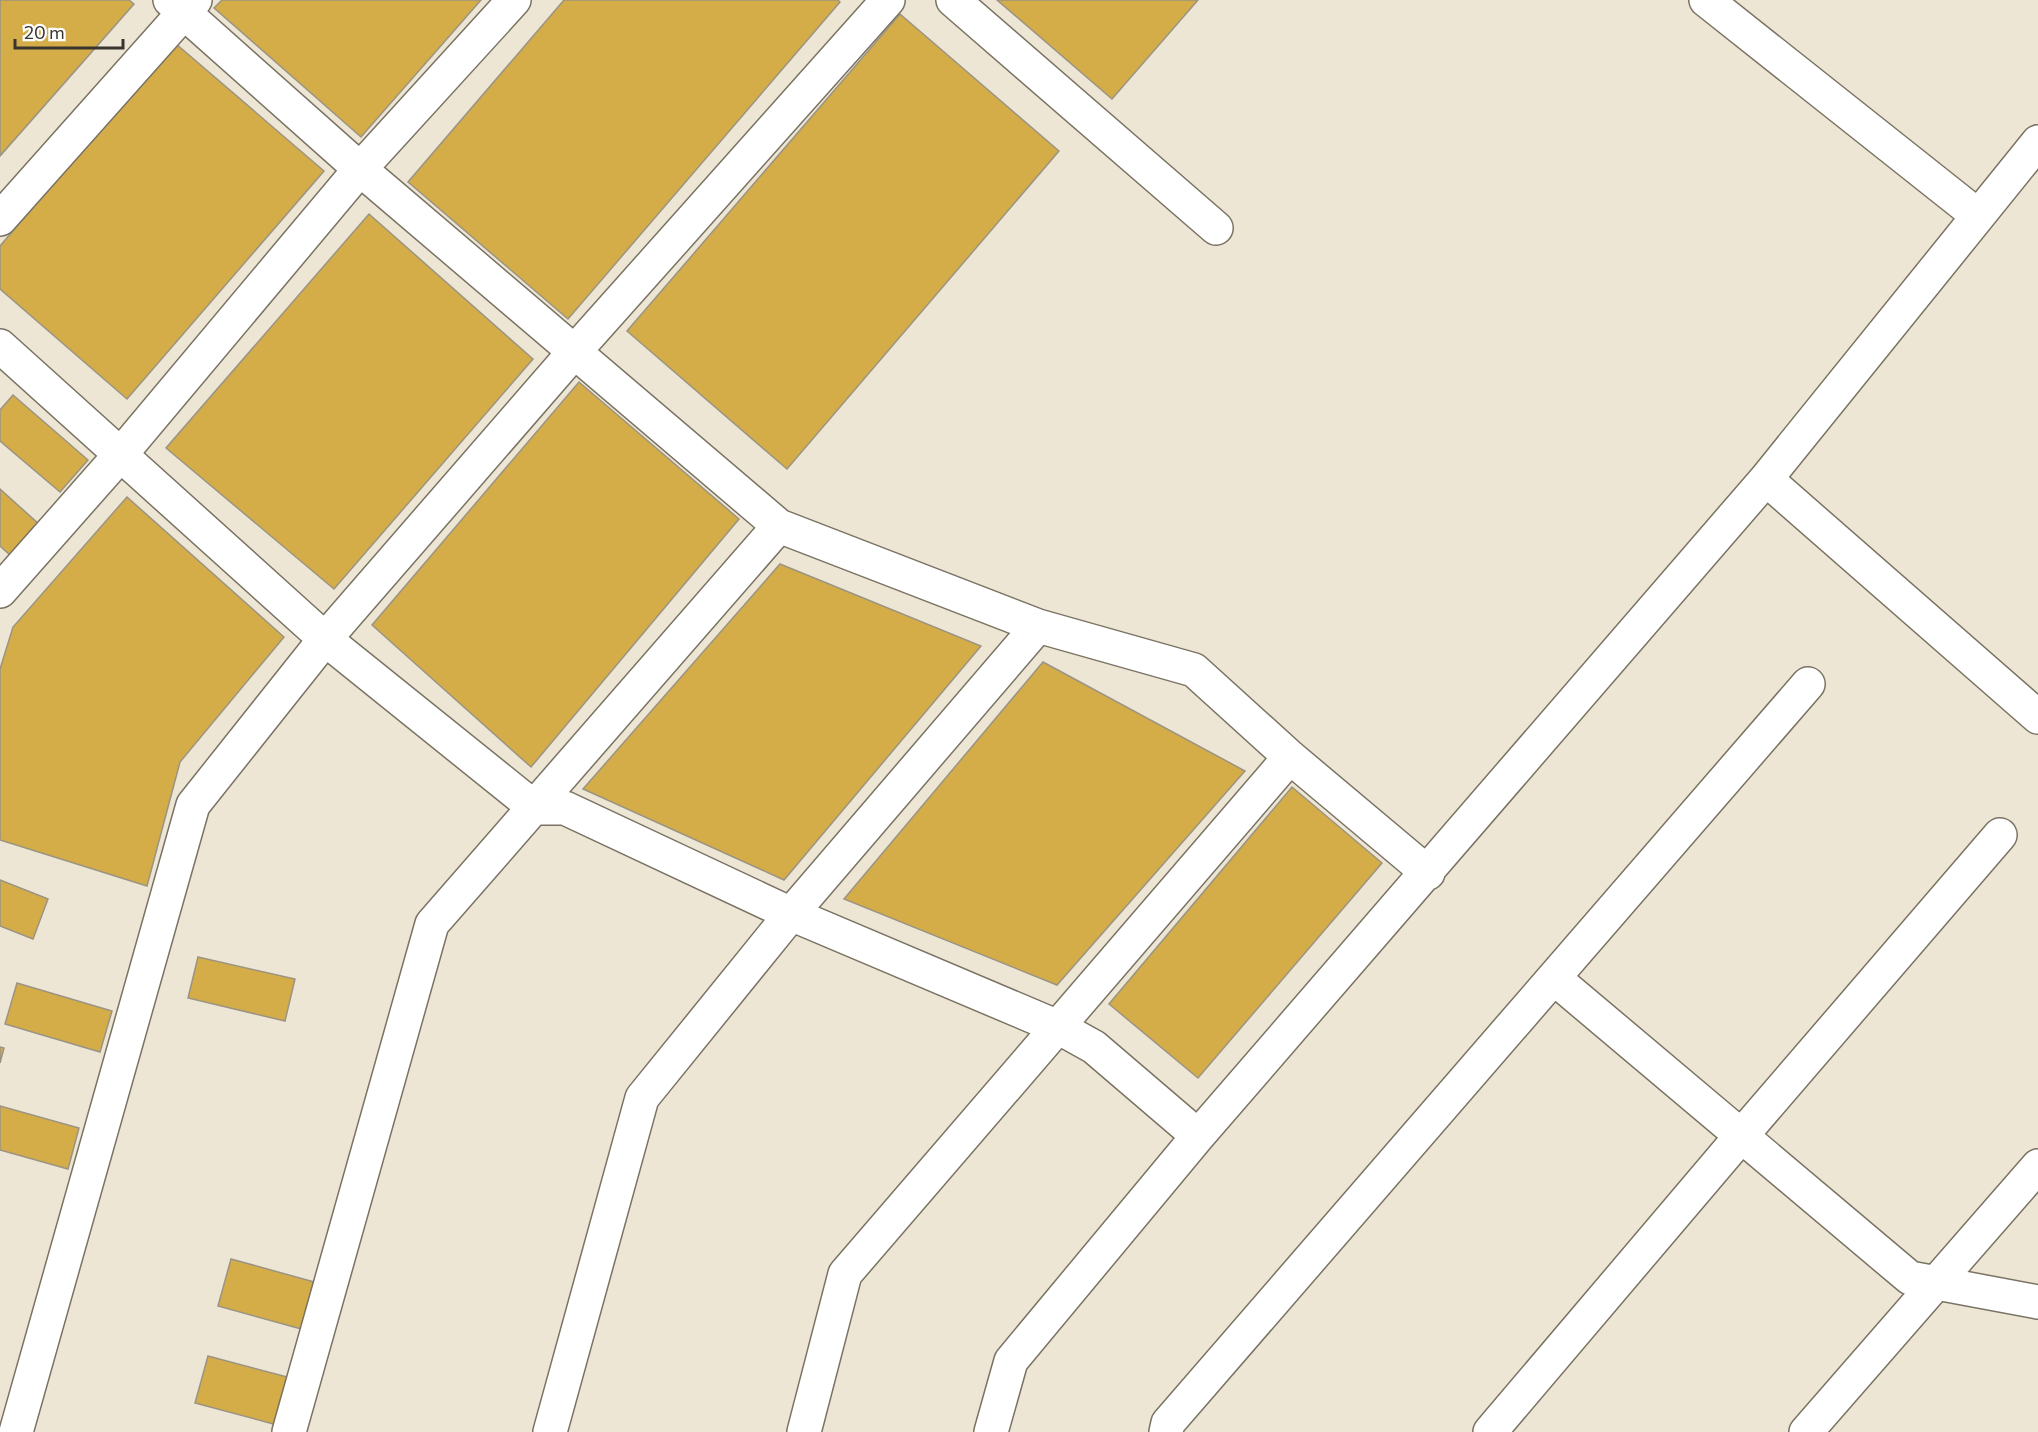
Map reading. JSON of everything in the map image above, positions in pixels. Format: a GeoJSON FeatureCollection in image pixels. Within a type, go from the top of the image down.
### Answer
{"type":"FeatureCollection","features":[{"type":"Feature","properties":{"kind":"street"},"geometry":{"type":"LineString","coordinates":[[0,591],[122,454],[360,169],[514,0]]}},
{"type":"Feature","properties":{"kind":"street"},"geometry":{"type":"LineString","coordinates":[[953,0],[1216,228]]}},
{"type":"Feature","properties":{"kind":"street"},"geometry":{"type":"LineString","coordinates":[[0,219],[183,4],[360,169],[779,526],[1038,626],[1194,670],[1290,757],[1428,873]]}},
{"type":"Feature","properties":{"kind":"street"},"geometry":{"type":"LineString","coordinates":[[16,1432],[194,805],[325,639],[877,4]]}},
{"type":"Feature","properties":{"kind":"street"},"geometry":{"type":"LineString","coordinates":[[1722,5],[1977,215]]}},
{"type":"Feature","properties":{"kind":"street"},"geometry":{"type":"LineString","coordinates":[[991,1432],[1011,1361],[1198,1136],[1428,873],[1766,479],[2038,142]]}},
{"type":"Feature","properties":{"kind":"street"},"geometry":{"type":"LineString","coordinates":[[0,346],[325,639],[535,808],[565,808],[791,914],[1058,1027],[1094,1047],[1198,1136]]}},
{"type":"Feature","properties":{"kind":"street"},"geometry":{"type":"LineString","coordinates":[[1766,479],[2038,717]]}},
{"type":"Feature","properties":{"kind":"street"},"geometry":{"type":"LineString","coordinates":[[289,1432],[432,924],[779,526]]}},
{"type":"Feature","properties":{"kind":"street"},"geometry":{"type":"LineString","coordinates":[[550,1432],[642,1098],[791,914],[1038,626]]}},
{"type":"Feature","properties":{"kind":"street"},"geometry":{"type":"LineString","coordinates":[[1166,1432],[1168,1423],[1808,684]]}},
{"type":"Feature","properties":{"kind":"street"},"geometry":{"type":"LineString","coordinates":[[804,1432],[845,1274],[1290,757]]}},
{"type":"Feature","properties":{"kind":"street"},"geometry":{"type":"LineString","coordinates":[[1490,1432],[2001,835]]}},
{"type":"Feature","properties":{"kind":"street"},"geometry":{"type":"LineString","coordinates":[[1554,978],[1910,1278],[2038,1302]]}},
{"type":"Feature","properties":{"kind":"street"},"geometry":{"type":"LineString","coordinates":[[1806,1432],[2038,1166]]}},
{"type":"Feature","properties":{"kind":"building"},"geometry":{"type":"Polygon","coordinates":[[[0,0],[129,0],[134,4],[0,156],[0,0]]]}},
{"type":"Feature","properties":{"kind":"building"},"geometry":{"type":"Polygon","coordinates":[[[222,0],[481,0],[361,137],[214,8],[222,0]]]}},
{"type":"Feature","properties":{"kind":"building"},"geometry":{"type":"Polygon","coordinates":[[[564,0],[838,0],[840,2],[568,319],[408,182],[564,0]]]}},
{"type":"Feature","properties":{"kind":"building"},"geometry":{"type":"Polygon","coordinates":[[[997,0],[1198,0],[1112,99],[997,0]]]}},
{"type":"Feature","properties":{"kind":"building"},"geometry":{"type":"Polygon","coordinates":[[[900,14],[1059,151],[787,469],[627,331],[900,14]]]}},
{"type":"Feature","properties":{"kind":"building"},"geometry":{"type":"Polygon","coordinates":[[[175,43],[324,171],[127,399],[0,289],[0,246],[175,43]]]}},
{"type":"Feature","properties":{"kind":"building"},"geometry":{"type":"Polygon","coordinates":[[[369,214],[533,359],[334,589],[166,448],[369,214]]]}},
{"type":"Feature","properties":{"kind":"building"},"geometry":{"type":"Polygon","coordinates":[[[579,382],[739,519],[531,767],[372,625],[579,382]]]}},
{"type":"Feature","properties":{"kind":"building"},"geometry":{"type":"Polygon","coordinates":[[[13,395],[88,460],[60,492],[0,441],[0,410],[13,395]]]}},
{"type":"Feature","properties":{"kind":"building"},"geometry":{"type":"Polygon","coordinates":[[[0,489],[40,525],[11,556],[0,546],[0,489]]]}},
{"type":"Feature","properties":{"kind":"building"},"geometry":{"type":"Polygon","coordinates":[[[127,497],[284,637],[180,762],[147,886],[0,840],[0,669],[13,627],[127,497]]]}},
{"type":"Feature","properties":{"kind":"building"},"geometry":{"type":"Polygon","coordinates":[[[780,564],[981,646],[784,880],[583,789],[780,564]]]}},
{"type":"Feature","properties":{"kind":"building"},"geometry":{"type":"Polygon","coordinates":[[[1043,662],[1245,771],[1057,985],[844,899],[1043,662]]]}},
{"type":"Feature","properties":{"kind":"building"},"geometry":{"type":"Polygon","coordinates":[[[1292,787],[1382,863],[1198,1078],[1109,1004],[1292,787]]]}},
{"type":"Feature","properties":{"kind":"building"},"geometry":{"type":"Polygon","coordinates":[[[0,880],[48,899],[33,939],[0,926],[0,880]]]}},
{"type":"Feature","properties":{"kind":"building"},"geometry":{"type":"Polygon","coordinates":[[[198,957],[295,979],[285,1021],[188,998],[198,957]]]}},
{"type":"Feature","properties":{"kind":"building"},"geometry":{"type":"Polygon","coordinates":[[[17,983],[112,1011],[100,1052],[5,1024],[17,983]]]}},
{"type":"Feature","properties":{"kind":"building"},"geometry":{"type":"Polygon","coordinates":[[[0,1047],[4,1048],[0,1063],[0,1047]]]}},
{"type":"Feature","properties":{"kind":"building"},"geometry":{"type":"Polygon","coordinates":[[[0,1106],[79,1128],[68,1169],[0,1150],[0,1106]]]}},
{"type":"Feature","properties":{"kind":"building"},"geometry":{"type":"Polygon","coordinates":[[[231,1259],[318,1283],[305,1330],[218,1306],[231,1259]]]}},
{"type":"Feature","properties":{"kind":"building"},"geometry":{"type":"Polygon","coordinates":[[[208,1356],[295,1379],[281,1426],[195,1403],[208,1356]]]}}]}
